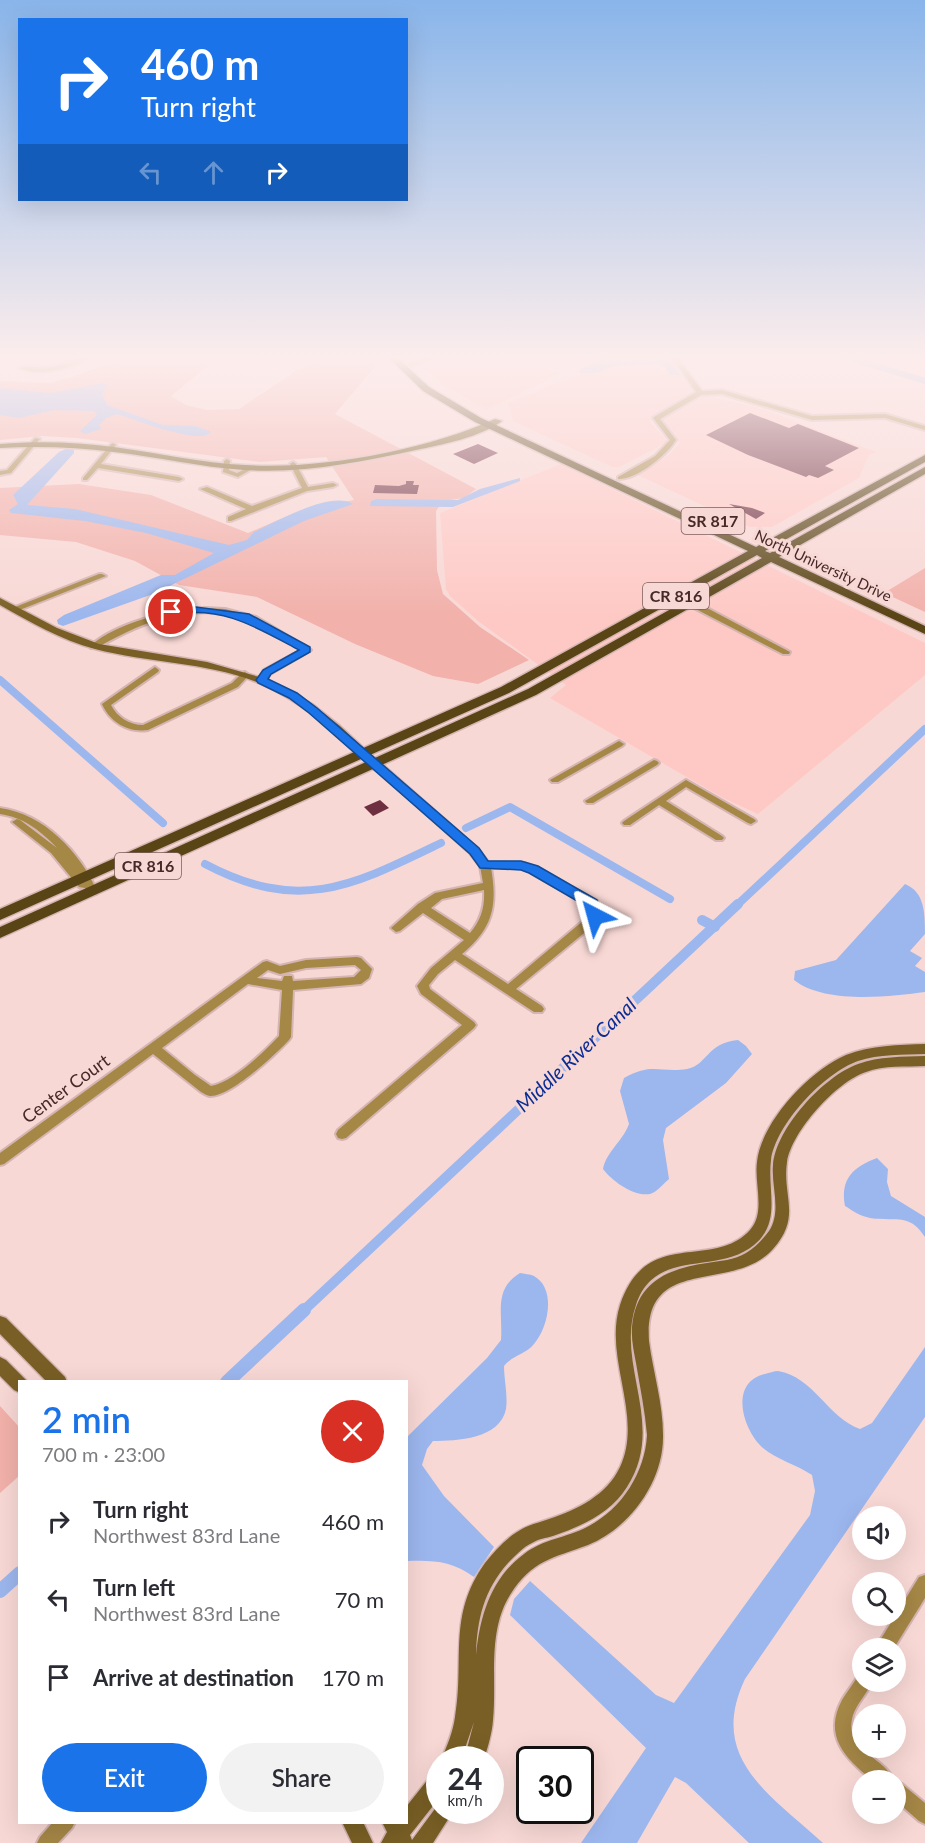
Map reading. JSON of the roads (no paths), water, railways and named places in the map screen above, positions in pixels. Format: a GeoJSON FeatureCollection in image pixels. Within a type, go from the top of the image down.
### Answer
{"type":"FeatureCollection","features":[{"type":"Feature","properties":{"kind":"main road","name":"North University Drive"},"geometry":{"type":"LineString","coordinates":[[534,444],[584,470],[639,486],[925,630]]}},
{"type":"Feature","properties":{"kind":"main road","name":"North University Drive"},"geometry":{"type":"LineString","coordinates":[[539,444],[761,548]]}},
{"type":"Feature","properties":{"kind":"main road"},"geometry":{"type":"LineString","coordinates":[[775,555],[901,477],[925,458]]}},
{"type":"Feature","properties":{"kind":"main road"},"geometry":{"type":"LineString","coordinates":[[761,548],[901,477],[925,470]]}},
{"type":"Feature","properties":{"kind":"main road","name":"CR 816"},"geometry":{"type":"LineString","coordinates":[[0,915],[512,686],[761,548]]}},
{"type":"Feature","properties":{"kind":"main road","name":"North University Drive"},"geometry":{"type":"LineString","coordinates":[[775,555],[925,619]]}},
{"type":"Feature","properties":{"kind":"main road","name":"CR 816"},"geometry":{"type":"LineString","coordinates":[[0,933],[532,692],[775,555]]}},
{"type":"Feature","properties":{"kind":"street"},"geometry":{"type":"LineString","coordinates":[[0,473],[9,472],[33,444]]}},
{"type":"Feature","properties":{"kind":"street"},"geometry":{"type":"LineString","coordinates":[[74,444],[111,447],[251,468],[293,466],[431,444]]}},
{"type":"Feature","properties":{"kind":"street"},"geometry":{"type":"LineString","coordinates":[[614,478],[659,454],[671,444]]}},
{"type":"Feature","properties":{"kind":"street"},"geometry":{"type":"LineString","coordinates":[[86,479],[111,447]]}},
{"type":"Feature","properties":{"kind":"street"},"geometry":{"type":"LineString","coordinates":[[226,464],[293,466]]}},
{"type":"Feature","properties":{"kind":"street"},"geometry":{"type":"LineString","coordinates":[[97,466],[179,479]]}},
{"type":"Feature","properties":{"kind":"street"},"geometry":{"type":"LineString","coordinates":[[293,466],[306,489]]}},
{"type":"Feature","properties":{"kind":"street"},"geometry":{"type":"LineString","coordinates":[[231,519],[306,489],[333,485]]}},
{"type":"Feature","properties":{"kind":"street"},"geometry":{"type":"LineString","coordinates":[[204,489],[252,509]]}},
{"type":"Feature","properties":{"kind":"street"},"geometry":{"type":"LineString","coordinates":[[14,609],[102,576]]}},
{"type":"Feature","properties":{"kind":"street"},"geometry":{"type":"LineString","coordinates":[[0,601],[50,631],[94,646],[208,664],[262,680],[293,695],[364,753],[474,851],[485,865],[489,885],[488,913],[472,940],[433,972],[423,986],[425,991],[470,1025],[342,1134]]}},
{"type":"Feature","properties":{"kind":"street"},"geometry":{"type":"LineString","coordinates":[[691,603],[786,652]]}},
{"type":"Feature","properties":{"kind":"street"},"geometry":{"type":"LineString","coordinates":[[94,646],[121,630],[188,609],[245,616],[307,650],[267,672],[262,680]]}},
{"type":"Feature","properties":{"kind":"street"},"geometry":{"type":"LineString","coordinates":[[155,670],[106,704],[127,726],[135,729],[145,728],[235,685],[245,675]]}},
{"type":"Feature","properties":{"kind":"street"},"geometry":{"type":"LineString","coordinates":[[555,780],[619,744]]}},
{"type":"Feature","properties":{"kind":"street"},"geometry":{"type":"LineString","coordinates":[[590,801],[654,763]]}},
{"type":"Feature","properties":{"kind":"street"},"geometry":{"type":"LineString","coordinates":[[627,823],[686,783],[751,821]]}},
{"type":"Feature","properties":{"kind":"street"},"geometry":{"type":"LineString","coordinates":[[659,801],[719,838]]}},
{"type":"Feature","properties":{"kind":"street"},"geometry":{"type":"LineString","coordinates":[[0,811],[15,813],[53,839],[93,891]]}},
{"type":"Feature","properties":{"kind":"street"},"geometry":{"type":"LineString","coordinates":[[0,816],[9,817],[55,850],[83,878]]}},
{"type":"Feature","properties":{"kind":"street"},"geometry":{"type":"LineString","coordinates":[[485,865],[521,865],[534,870],[593,904],[595,910],[595,916],[585,926],[508,990]]}},
{"type":"Feature","properties":{"kind":"street"},"geometry":{"type":"LineString","coordinates":[[396,928],[439,896],[489,885]]}},
{"type":"Feature","properties":{"kind":"street"},"geometry":{"type":"LineString","coordinates":[[422,907],[472,940]]}},
{"type":"Feature","properties":{"kind":"street"},"geometry":{"type":"LineString","coordinates":[[454,954],[538,1010]]}},
{"type":"Feature","properties":{"kind":"street","name":"Center Court"},"geometry":{"type":"LineString","coordinates":[[0,1160],[267,965],[286,969],[306,964],[357,961],[367,969],[365,975],[357,981],[266,986],[247,980]]}},
{"type":"Feature","properties":{"kind":"street"},"geometry":{"type":"LineString","coordinates":[[154,1048],[207,1090],[219,1090],[270,1053],[285,1038],[290,985],[286,969]]}},
{"type":"Feature","properties":{"kind":"street"},"geometry":{"type":"LineString","coordinates":[[456,1746],[465,1719],[469,1618],[484,1580],[500,1559],[524,1536],[572,1520],[602,1503],[611,1495],[628,1468],[634,1448],[636,1422],[623,1329],[625,1313],[638,1286],[653,1270],[675,1258],[729,1250],[747,1243],[753,1237],[764,1220],[767,1208],[764,1161],[771,1138],[791,1109],[827,1071],[840,1063],[865,1054],[925,1049]]}},
{"type":"Feature","properties":{"kind":"street"},"geometry":{"type":"LineString","coordinates":[[478,1746],[482,1731],[489,1624],[501,1593],[515,1574],[533,1558],[553,1547],[591,1534],[613,1520],[635,1497],[647,1472],[655,1436],[640,1328],[643,1310],[651,1295],[678,1274],[744,1261],[768,1243],[783,1215],[780,1162],[789,1136],[842,1078],[874,1065],[925,1061]]}},
{"type":"Feature","properties":{"kind":"street"},"geometry":{"type":"LineString","coordinates":[[0,1323],[57,1380]]}},
{"type":"Feature","properties":{"kind":"street"},"geometry":{"type":"LineString","coordinates":[[0,1365],[18,1383]]}},
{"type":"Feature","properties":{"kind":"street"},"geometry":{"type":"LineString","coordinates":[[891,1638],[925,1583]]}},
{"type":"Feature","properties":{"kind":"street"},"geometry":{"type":"LineString","coordinates":[[858,1692],[844,1714],[843,1734],[852,1752],[873,1770]]}},
{"type":"Feature","properties":{"kind":"street"},"geometry":{"type":"LineString","coordinates":[[408,1821],[426,1798]]}},
{"type":"Feature","properties":{"kind":"street"},"geometry":{"type":"LineString","coordinates":[[906,1799],[925,1815]]}},
{"type":"Feature","properties":{"kind":"street"},"geometry":{"type":"LineString","coordinates":[[46,1843],[64,1824]]}},
{"type":"Feature","properties":{"kind":"street"},"geometry":{"type":"LineString","coordinates":[[353,1824],[363,1843]]}},
{"type":"Feature","properties":{"kind":"street"},"geometry":{"type":"LineString","coordinates":[[396,1836],[405,1824]]}},
{"type":"Feature","properties":{"kind":"street"},"geometry":{"type":"LineString","coordinates":[[421,1843],[434,1824]]}},
{"type":"Feature","properties":{"kind":"water"},"geometry":{"type":"Polygon","coordinates":[[[68,448],[74,450],[74,453],[27,505],[75,509],[229,545],[247,540],[254,532],[318,504],[343,501],[353,504],[304,521],[153,594],[63,626],[58,624],[57,620],[64,615],[161,575],[175,575],[214,553],[146,533],[85,521],[11,513],[9,510],[18,504],[13,495],[59,452],[68,448]]]}},
{"type":"Feature","properties":{"kind":"water"},"geometry":{"type":"Polygon","coordinates":[[[520,478],[520,481],[453,507],[370,506],[371,501],[377,499],[458,500],[480,489],[520,478]]]}},
{"type":"Feature","properties":{"kind":"water"},"geometry":{"type":"Polygon","coordinates":[[[905,884],[917,892],[923,905],[925,934],[910,951],[922,958],[915,966],[925,972],[925,992],[876,997],[839,996],[807,988],[794,980],[795,971],[836,960],[905,884]]]}},
{"type":"Feature","properties":{"kind":"water"},"geometry":{"type":"Polygon","coordinates":[[[738,1040],[752,1054],[726,1083],[666,1128],[663,1140],[669,1179],[650,1194],[644,1194],[630,1191],[612,1178],[603,1169],[629,1124],[620,1091],[624,1078],[642,1070],[678,1070],[694,1067],[719,1045],[738,1040]]]}},
{"type":"Feature","properties":{"kind":"water"},"geometry":{"type":"Polygon","coordinates":[[[877,1158],[888,1169],[887,1182],[891,1196],[925,1217],[925,1237],[919,1229],[907,1221],[870,1218],[845,1206],[845,1188],[850,1175],[877,1158]]]}},
{"type":"Feature","properties":{"kind":"water"},"geometry":{"type":"Polygon","coordinates":[[[520,1273],[534,1276],[546,1290],[548,1309],[543,1328],[534,1344],[504,1366],[506,1409],[502,1419],[495,1427],[476,1436],[433,1441],[427,1449],[422,1465],[444,1496],[494,1547],[474,1577],[458,1568],[442,1563],[408,1561],[408,1436],[487,1358],[501,1340],[501,1303],[506,1287],[520,1273]]]}},
{"type":"Feature","properties":{"kind":"water"},"geometry":{"type":"Polygon","coordinates":[[[925,1347],[925,1417],[864,1506],[852,1506],[852,1523],[745,1679],[735,1707],[734,1732],[739,1753],[750,1773],[765,1791],[823,1843],[749,1843],[686,1783],[675,1777],[637,1843],[581,1843],[646,1748],[510,1615],[514,1599],[530,1581],[656,1695],[674,1703],[810,1515],[815,1491],[812,1475],[768,1452],[756,1440],[749,1430],[743,1407],[743,1396],[747,1386],[754,1379],[778,1371],[801,1381],[848,1423],[860,1429],[872,1423],[925,1347]]]}},
{"type":"Feature","properties":{"kind":"waterway"},"geometry":{"type":"LineString","coordinates":[[0,680],[163,823]]}},
{"type":"Feature","properties":{"kind":"waterway","name":"Middle River Canal"},"geometry":{"type":"LineString","coordinates":[[736,906],[925,729]]}},
{"type":"Feature","properties":{"kind":"waterway"},"geometry":{"type":"LineString","coordinates":[[466,828],[510,807],[670,899]]}},
{"type":"Feature","properties":{"kind":"waterway"},"geometry":{"type":"LineString","coordinates":[[205,864],[239,879],[269,888],[298,891],[352,882],[441,843]]}},
{"type":"Feature","properties":{"kind":"waterway","name":"Middle River Canal"},"geometry":{"type":"LineString","coordinates":[[714,926],[738,904]]}},
{"type":"Feature","properties":{"kind":"waterway"},"geometry":{"type":"LineString","coordinates":[[702,920],[714,926]]}},
{"type":"Feature","properties":{"kind":"waterway","name":"Middle River Canal"},"geometry":{"type":"LineString","coordinates":[[302,1312],[714,926]]}},
{"type":"Feature","properties":{"kind":"waterway","name":"Middle River Canal"},"geometry":{"type":"LineString","coordinates":[[229,1380],[304,1310]]}},
{"type":"Feature","properties":{"kind":"waterway","name":"Middle River Canal"},"geometry":{"type":"LineString","coordinates":[[0,1591],[18,1575]]}}]}
